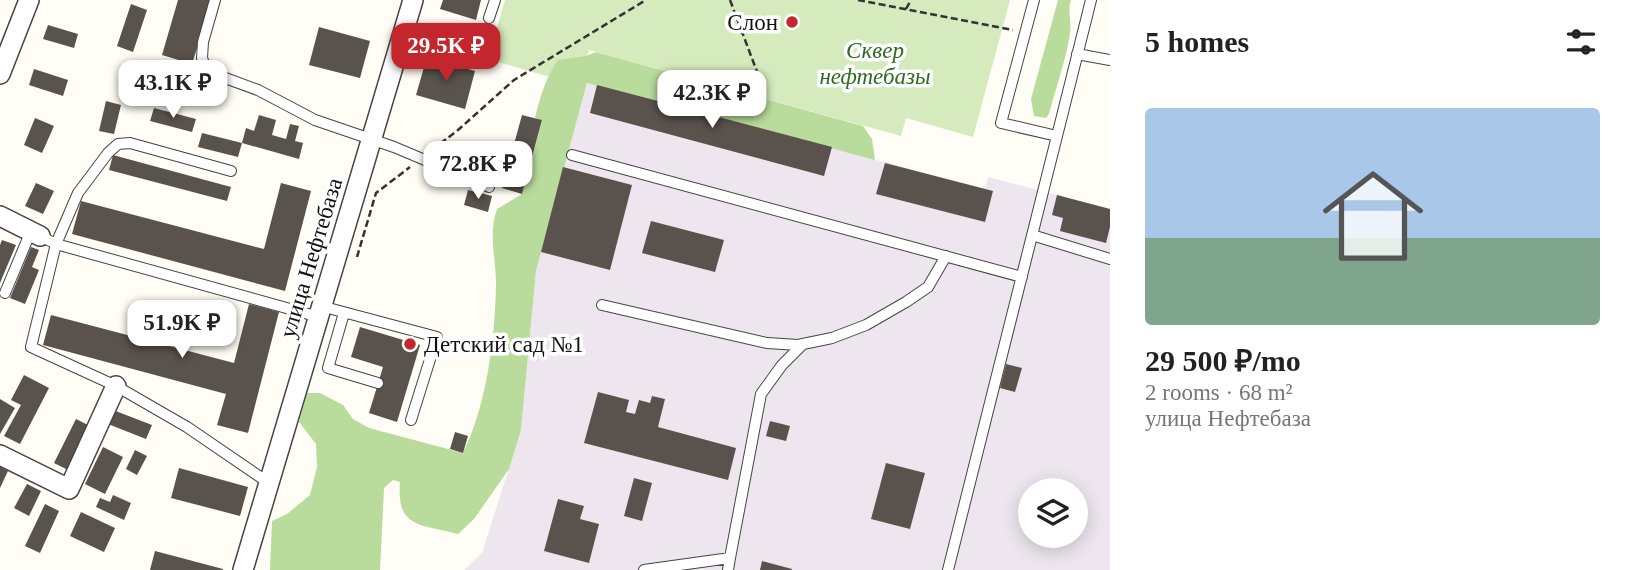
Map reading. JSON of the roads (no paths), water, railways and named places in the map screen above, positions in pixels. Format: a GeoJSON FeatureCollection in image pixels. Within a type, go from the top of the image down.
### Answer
{"type":"FeatureCollection","features":[{"type":"Feature","properties":{"kind":"street"},"geometry":{"type":"LineString","coordinates":[[0,74],[29,0]]}},
{"type":"Feature","properties":{"kind":"street","name":"улица Нефтебаза"},"geometry":{"type":"LineString","coordinates":[[243,570],[326,313],[372,139],[413,0]]}},
{"type":"Feature","properties":{"kind":"street"},"geometry":{"type":"LineString","coordinates":[[0,216],[43,237]]}},
{"type":"Feature","properties":{"kind":"street"},"geometry":{"type":"LineString","coordinates":[[0,455],[69,489],[116,386]]}},
{"type":"Feature","properties":{"kind":"lane"},"geometry":{"type":"LineString","coordinates":[[215,0],[203,42],[202,58],[206,69],[258,90],[315,120],[372,139],[489,187]]}},
{"type":"Feature","properties":{"kind":"lane"},"geometry":{"type":"LineString","coordinates":[[489,18],[495,0]]}},
{"type":"Feature","properties":{"kind":"lane"},"geometry":{"type":"LineString","coordinates":[[1034,0],[1001,123],[1057,136]]}},
{"type":"Feature","properties":{"kind":"lane"},"geometry":{"type":"LineString","coordinates":[[948,570],[1091,0]]}},
{"type":"Feature","properties":{"kind":"lane"},"geometry":{"type":"LineString","coordinates":[[1077,54],[1110,60]]}},
{"type":"Feature","properties":{"kind":"lane"},"geometry":{"type":"LineString","coordinates":[[5,293],[43,237],[108,153],[118,144],[130,143],[231,172]]}},
{"type":"Feature","properties":{"kind":"lane"},"geometry":{"type":"LineString","coordinates":[[572,155],[1022,277]]}},
{"type":"Feature","properties":{"kind":"lane"},"geometry":{"type":"LineString","coordinates":[[1032,235],[1110,259]]}},
{"type":"Feature","properties":{"kind":"lane"},"geometry":{"type":"LineString","coordinates":[[43,237],[326,313],[344,313],[437,337],[411,420]]}},
{"type":"Feature","properties":{"kind":"lane"},"geometry":{"type":"LineString","coordinates":[[43,237],[31,348],[116,386],[187,427],[269,483]]}},
{"type":"Feature","properties":{"kind":"lane"},"geometry":{"type":"LineString","coordinates":[[602,305],[767,344],[803,344],[832,338],[866,325],[906,302],[928,287],[946,257]]}},
{"type":"Feature","properties":{"kind":"lane"},"geometry":{"type":"LineString","coordinates":[[344,313],[328,368],[378,383]]}},
{"type":"Feature","properties":{"kind":"lane"},"geometry":{"type":"LineString","coordinates":[[728,570],[761,394],[782,365],[803,344]]}},
{"type":"Feature","properties":{"kind":"lane"},"geometry":{"type":"LineString","coordinates":[[644,570],[730,558]]}},
{"type":"Feature","properties":{"kind":"place","name":"Слон"},"geometry":{"type":"Point","coordinates":[792,22]}},
{"type":"Feature","properties":{"kind":"place","name":"Детский сад №1"},"geometry":{"type":"Point","coordinates":[410,344]}},
{"type":"Feature","properties":{"kind":"park label","name":"Сквер нефтебазы"},"geometry":{"type":"Point","coordinates":[875,63]}}]}
